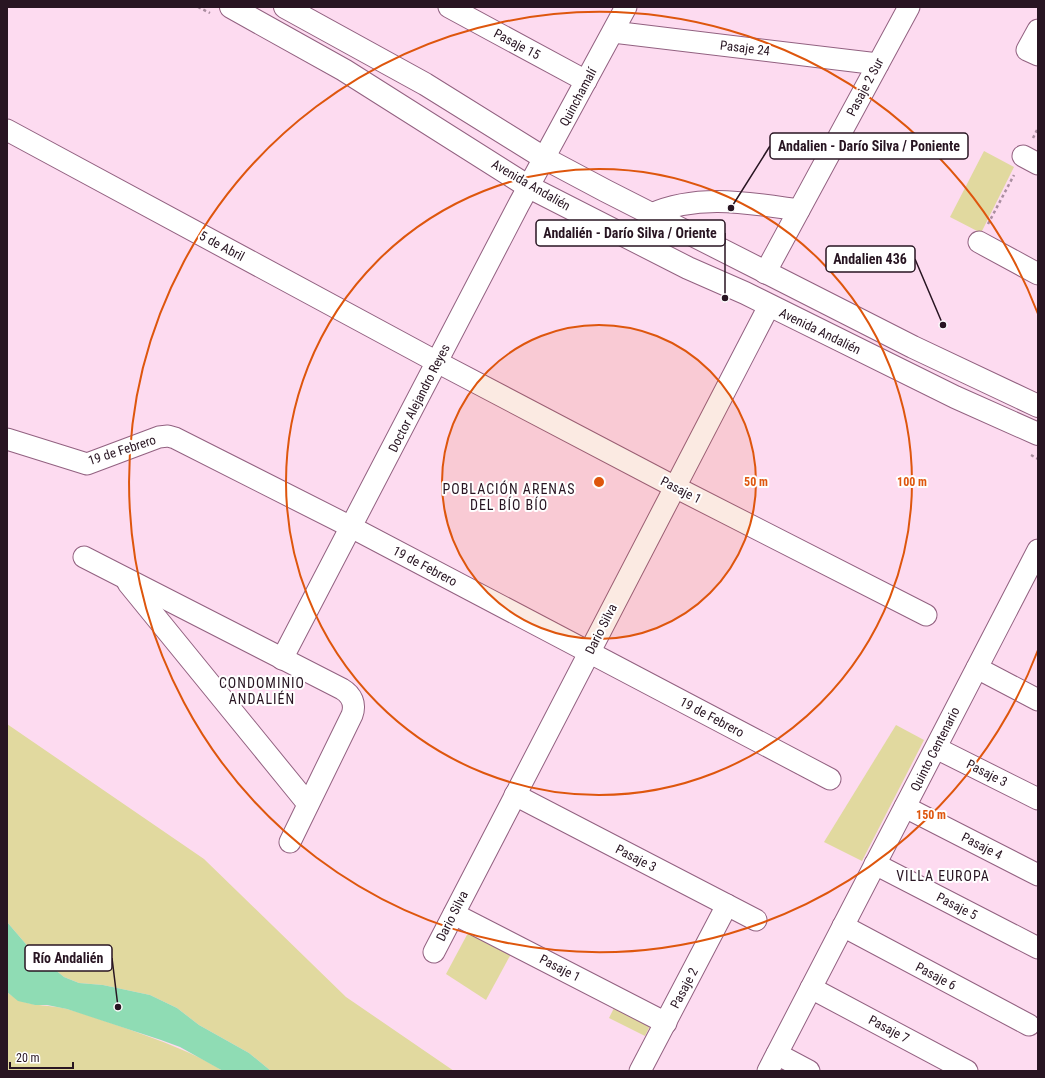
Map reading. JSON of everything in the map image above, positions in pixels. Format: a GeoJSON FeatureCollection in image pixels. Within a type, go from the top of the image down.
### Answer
{"type":"FeatureCollection","features":[{"type":"Feature","properties":{"kind":"main road","name":"Avenida Andalién"},"geometry":{"type":"LineString","coordinates":[[231,7],[349,73],[529,187],[688,268],[955,397],[1038,434]]}},
{"type":"Feature","properties":{"kind":"main road","name":"Avenida Andalién"},"geometry":{"type":"LineString","coordinates":[[285,7],[425,84],[544,158],[765,273],[913,347],[1038,406]]}},
{"type":"Feature","properties":{"kind":"street","name":"Pasaje 15"},"geometry":{"type":"LineString","coordinates":[[449,7],[586,81]]}},
{"type":"Feature","properties":{"kind":"street","name":"Quinchamalí"},"geometry":{"type":"LineString","coordinates":[[529,187],[626,7]]}},
{"type":"Feature","properties":{"kind":"street","name":"Pasaje 2 Sur"},"geometry":{"type":"LineString","coordinates":[[765,273],[909,7]]}},
{"type":"Feature","properties":{"kind":"street"},"geometry":{"type":"LineString","coordinates":[[1033,52],[1038,30]]}},
{"type":"Feature","properties":{"kind":"street","name":"Pasaje 24"},"geometry":{"type":"LineString","coordinates":[[613,32],[878,64]]}},
{"type":"Feature","properties":{"kind":"street","name":"5 de Abril"},"geometry":{"type":"LineString","coordinates":[[7,130],[437,362]]}},
{"type":"Feature","properties":{"kind":"street","name":"Doctor Alejandro Reyes"},"geometry":{"type":"LineString","coordinates":[[282,659],[529,187]]}},
{"type":"Feature","properties":{"kind":"street"},"geometry":{"type":"LineString","coordinates":[[651,214],[677,205],[710,201],[736,202],[799,210]]}},
{"type":"Feature","properties":{"kind":"street"},"geometry":{"type":"LineString","coordinates":[[979,242],[1038,274]]}},
{"type":"Feature","properties":{"kind":"street","name":"Dario Silva"},"geometry":{"type":"LineString","coordinates":[[434,952],[769,306]]}},
{"type":"Feature","properties":{"kind":"street","name":"Pasaje 1"},"geometry":{"type":"LineString","coordinates":[[437,362],[675,487],[926,615]]}},
{"type":"Feature","properties":{"kind":"street","name":"19 de Febrero"},"geometry":{"type":"LineString","coordinates":[[7,439],[87,464],[159,437],[168,436],[175,438],[351,528],[830,779]]}},
{"type":"Feature","properties":{"kind":"street","name":"Quinto Centenario"},"geometry":{"type":"LineString","coordinates":[[809,1071],[772,1063],[976,668],[1032,575],[1038,550]]}},
{"type":"Feature","properties":{"kind":"street"},"geometry":{"type":"LineString","coordinates":[[84,557],[342,689],[353,700],[354,710],[352,715],[290,842]]}},
{"type":"Feature","properties":{"kind":"street"},"geometry":{"type":"LineString","coordinates":[[123,577],[308,804]]}},
{"type":"Feature","properties":{"kind":"street"},"geometry":{"type":"LineString","coordinates":[[976,668],[1038,700]]}},
{"type":"Feature","properties":{"kind":"street","name":"Pasaje 3"},"geometry":{"type":"LineString","coordinates":[[936,748],[1038,798]]}},
{"type":"Feature","properties":{"kind":"street","name":"Pasaje 3"},"geometry":{"type":"LineString","coordinates":[[515,795],[756,920]]}},
{"type":"Feature","properties":{"kind":"street","name":"Pasaje 4"},"geometry":{"type":"LineString","coordinates":[[905,807],[1038,875]]}},
{"type":"Feature","properties":{"kind":"street","name":"Pasaje 5"},"geometry":{"type":"LineString","coordinates":[[875,864],[1038,948]]}},
{"type":"Feature","properties":{"kind":"street","name":"Pasaje 2"},"geometry":{"type":"LineString","coordinates":[[640,1071],[728,905]]}},
{"type":"Feature","properties":{"kind":"street","name":"Pasaje 1"},"geometry":{"type":"LineString","coordinates":[[454,914],[666,1023]]}},
{"type":"Feature","properties":{"kind":"street","name":"Pasaje 6"},"geometry":{"type":"LineString","coordinates":[[843,926],[1029,1025]]}},
{"type":"Feature","properties":{"kind":"street","name":"Pasaje 7"},"geometry":{"type":"LineString","coordinates":[[811,988],[967,1071]]}},
{"type":"Feature","properties":{"kind":"path"},"geometry":{"type":"LineString","coordinates":[[979,242],[1031,160],[1038,128]]}},
{"type":"Feature","properties":{"kind":"shaded area"},"geometry":{"type":"Polygon","coordinates":[[[984,151],[1014,167],[981,233],[950,217],[984,151]]]}},
{"type":"Feature","properties":{"kind":"shaded area"},"geometry":{"type":"Polygon","coordinates":[[[7,724],[204,859],[346,997],[454,1071],[271,1071],[249,1053],[199,1025],[177,1008],[150,995],[103,985],[79,983],[64,977],[31,950],[7,922],[7,724]]]}},
{"type":"Feature","properties":{"kind":"shaded area"},"geometry":{"type":"Polygon","coordinates":[[[896,725],[924,740],[862,861],[824,842],[896,725]]]}},
{"type":"Feature","properties":{"kind":"shaded area"},"geometry":{"type":"Polygon","coordinates":[[[7,922],[31,950],[64,977],[79,983],[103,985],[150,995],[177,1008],[199,1025],[249,1053],[271,1071],[223,1071],[180,1047],[161,1040],[67,1009],[47,1005],[35,1005],[18,1001],[7,992],[7,922]]]}},
{"type":"Feature","properties":{"kind":"shaded area"},"geometry":{"type":"Polygon","coordinates":[[[469,931],[511,954],[486,1000],[446,974],[469,931]]]}},
{"type":"Feature","properties":{"kind":"shaded area"},"geometry":{"type":"Polygon","coordinates":[[[7,992],[21,1001],[36,1005],[67,1009],[140,1033],[188,1053],[223,1071],[7,1071],[7,992]]]}},
{"type":"Feature","properties":{"kind":"shaded area"},"geometry":{"type":"Polygon","coordinates":[[[615,1006],[651,1024],[645,1036],[609,1018],[615,1006]]]}},
{"type":"Feature","properties":{"kind":"place","name":"Andalien - Darío Silva / Poniente"},"geometry":{"type":"Point","coordinates":[731,208]}},
{"type":"Feature","properties":{"kind":"place","name":"Andalién - Darío Silva / Oriente"},"geometry":{"type":"Point","coordinates":[725,298]}},
{"type":"Feature","properties":{"kind":"place","name":"Andalien 436"},"geometry":{"type":"Point","coordinates":[943,325]}},
{"type":"Feature","properties":{"kind":"place","name":"Río Andalién"},"geometry":{"type":"Point","coordinates":[118,1007]}},
{"type":"Feature","properties":{"kind":"district","name":"POBLACIÓN ARENAS DEL BÍO BÍO"},"geometry":{"type":"Point","coordinates":[509,498]}},
{"type":"Feature","properties":{"kind":"district","name":"CONDOMINIO ANDALIÉN"},"geometry":{"type":"Point","coordinates":[262,692]}},
{"type":"Feature","properties":{"kind":"district","name":"VILLA EUROPA"},"geometry":{"type":"Point","coordinates":[943,876]}}]}
